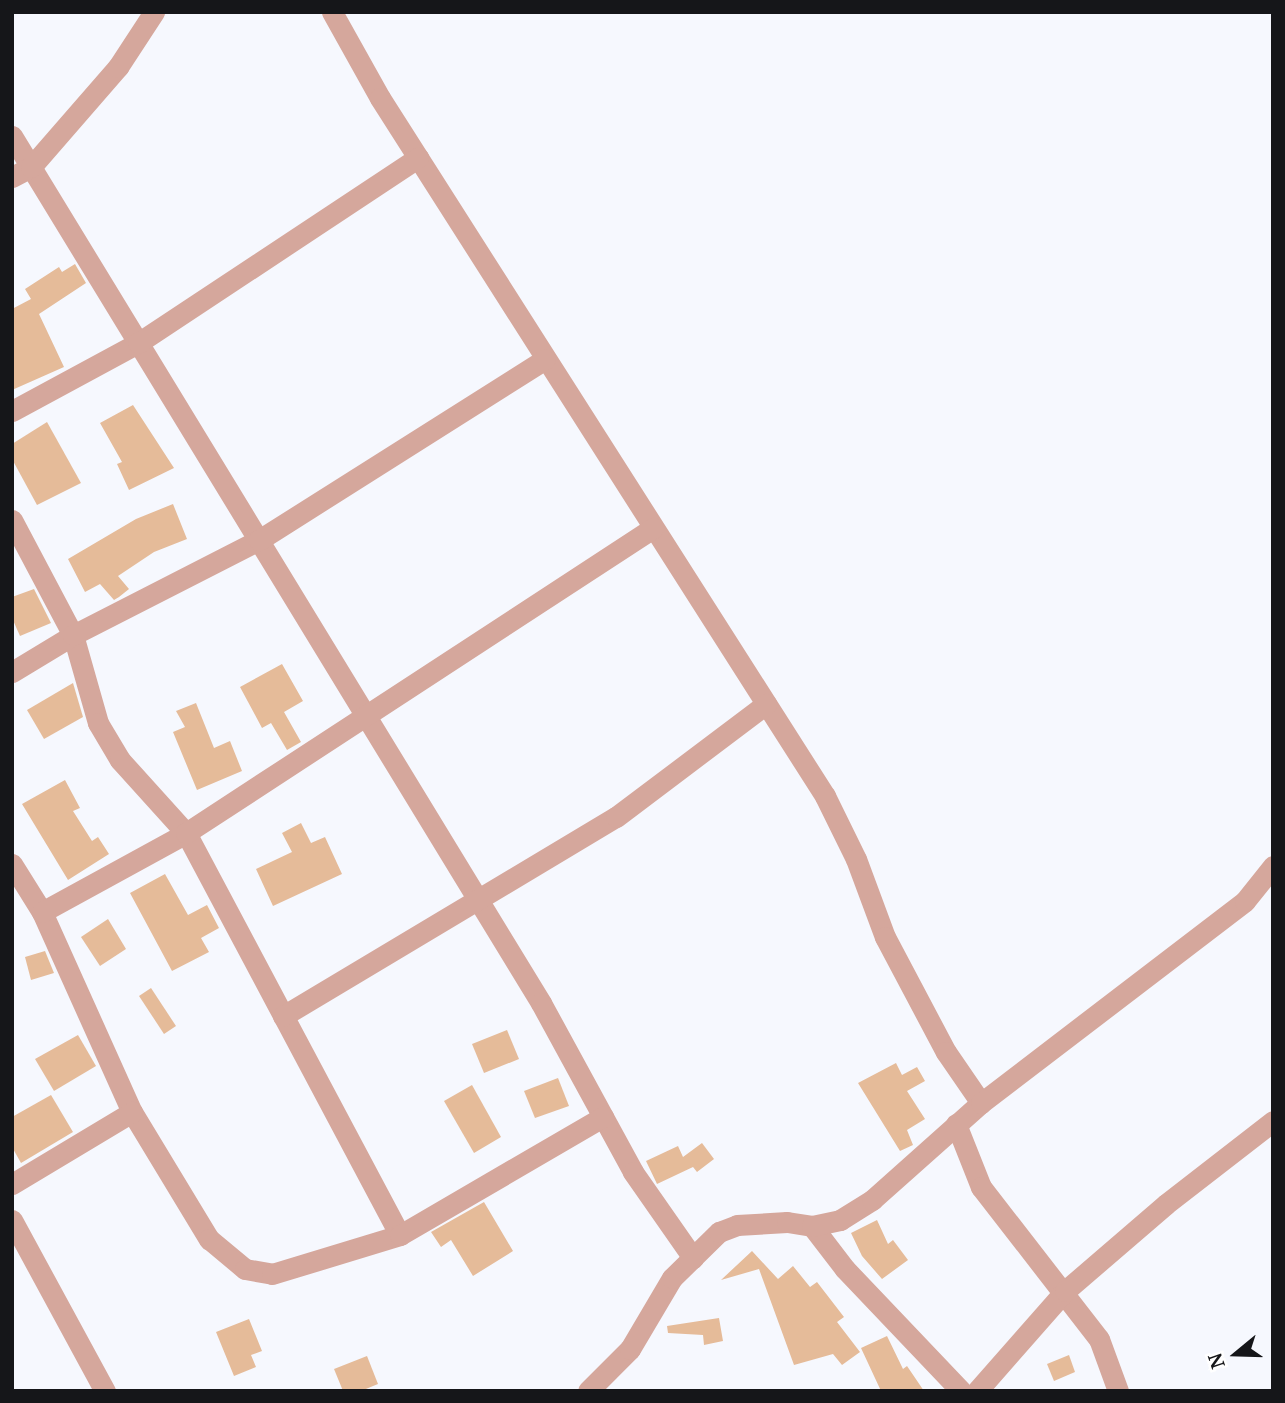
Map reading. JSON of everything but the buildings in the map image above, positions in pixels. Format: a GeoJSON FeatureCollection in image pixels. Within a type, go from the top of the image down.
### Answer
{"type":"FeatureCollection","features":[{"type":"Feature","properties":{"kind":"street"},"geometry":{"type":"LineString","coordinates":[[22,172],[118,67],[154,12]]}},
{"type":"Feature","properties":{"kind":"street"},"geometry":{"type":"LineString","coordinates":[[332,12],[418,158],[825,796],[856,859],[885,937],[946,1052],[981,1103]]}},
{"type":"Feature","properties":{"kind":"street"},"geometry":{"type":"LineString","coordinates":[[12,136],[22,172],[138,343],[477,901],[633,1172],[693,1258]]}},
{"type":"Feature","properties":{"kind":"street"},"geometry":{"type":"LineString","coordinates":[[12,411],[138,343],[418,158]]}},
{"type":"Feature","properties":{"kind":"street"},"geometry":{"type":"LineString","coordinates":[[12,672],[73,635],[259,540],[545,359]]}},
{"type":"Feature","properties":{"kind":"street"},"geometry":{"type":"LineString","coordinates":[[12,520],[73,635],[98,723],[120,761],[186,833],[400,1235]]}},
{"type":"Feature","properties":{"kind":"street"},"geometry":{"type":"LineString","coordinates":[[42,912],[186,833],[367,719],[653,528]]}},
{"type":"Feature","properties":{"kind":"street"},"geometry":{"type":"LineString","coordinates":[[283,1016],[616,817],[766,704]]}},
{"type":"Feature","properties":{"kind":"street"},"geometry":{"type":"LineString","coordinates":[[12,864],[42,912],[132,1112],[209,1239],[244,1269],[272,1274],[400,1235],[603,1117]]}},
{"type":"Feature","properties":{"kind":"street"},"geometry":{"type":"LineString","coordinates":[[588,1391],[630,1349],[671,1278],[719,1232],[737,1225],[787,1222],[812,1226],[840,1220],[872,1200],[981,1103],[1245,901],[1273,866]]}},
{"type":"Feature","properties":{"kind":"street"},"geometry":{"type":"LineString","coordinates":[[12,1184],[132,1112]]}},
{"type":"Feature","properties":{"kind":"street"},"geometry":{"type":"LineString","coordinates":[[977,1391],[1065,1291],[1166,1203],[1273,1121]]}},
{"type":"Feature","properties":{"kind":"street"},"geometry":{"type":"LineString","coordinates":[[956,1124],[981,1187],[1100,1339],[1118,1391]]}},
{"type":"Feature","properties":{"kind":"street"},"geometry":{"type":"LineString","coordinates":[[12,1220],[105,1391]]}},
{"type":"Feature","properties":{"kind":"street"},"geometry":{"type":"LineString","coordinates":[[812,1226],[845,1269],[961,1391]]}}]}
